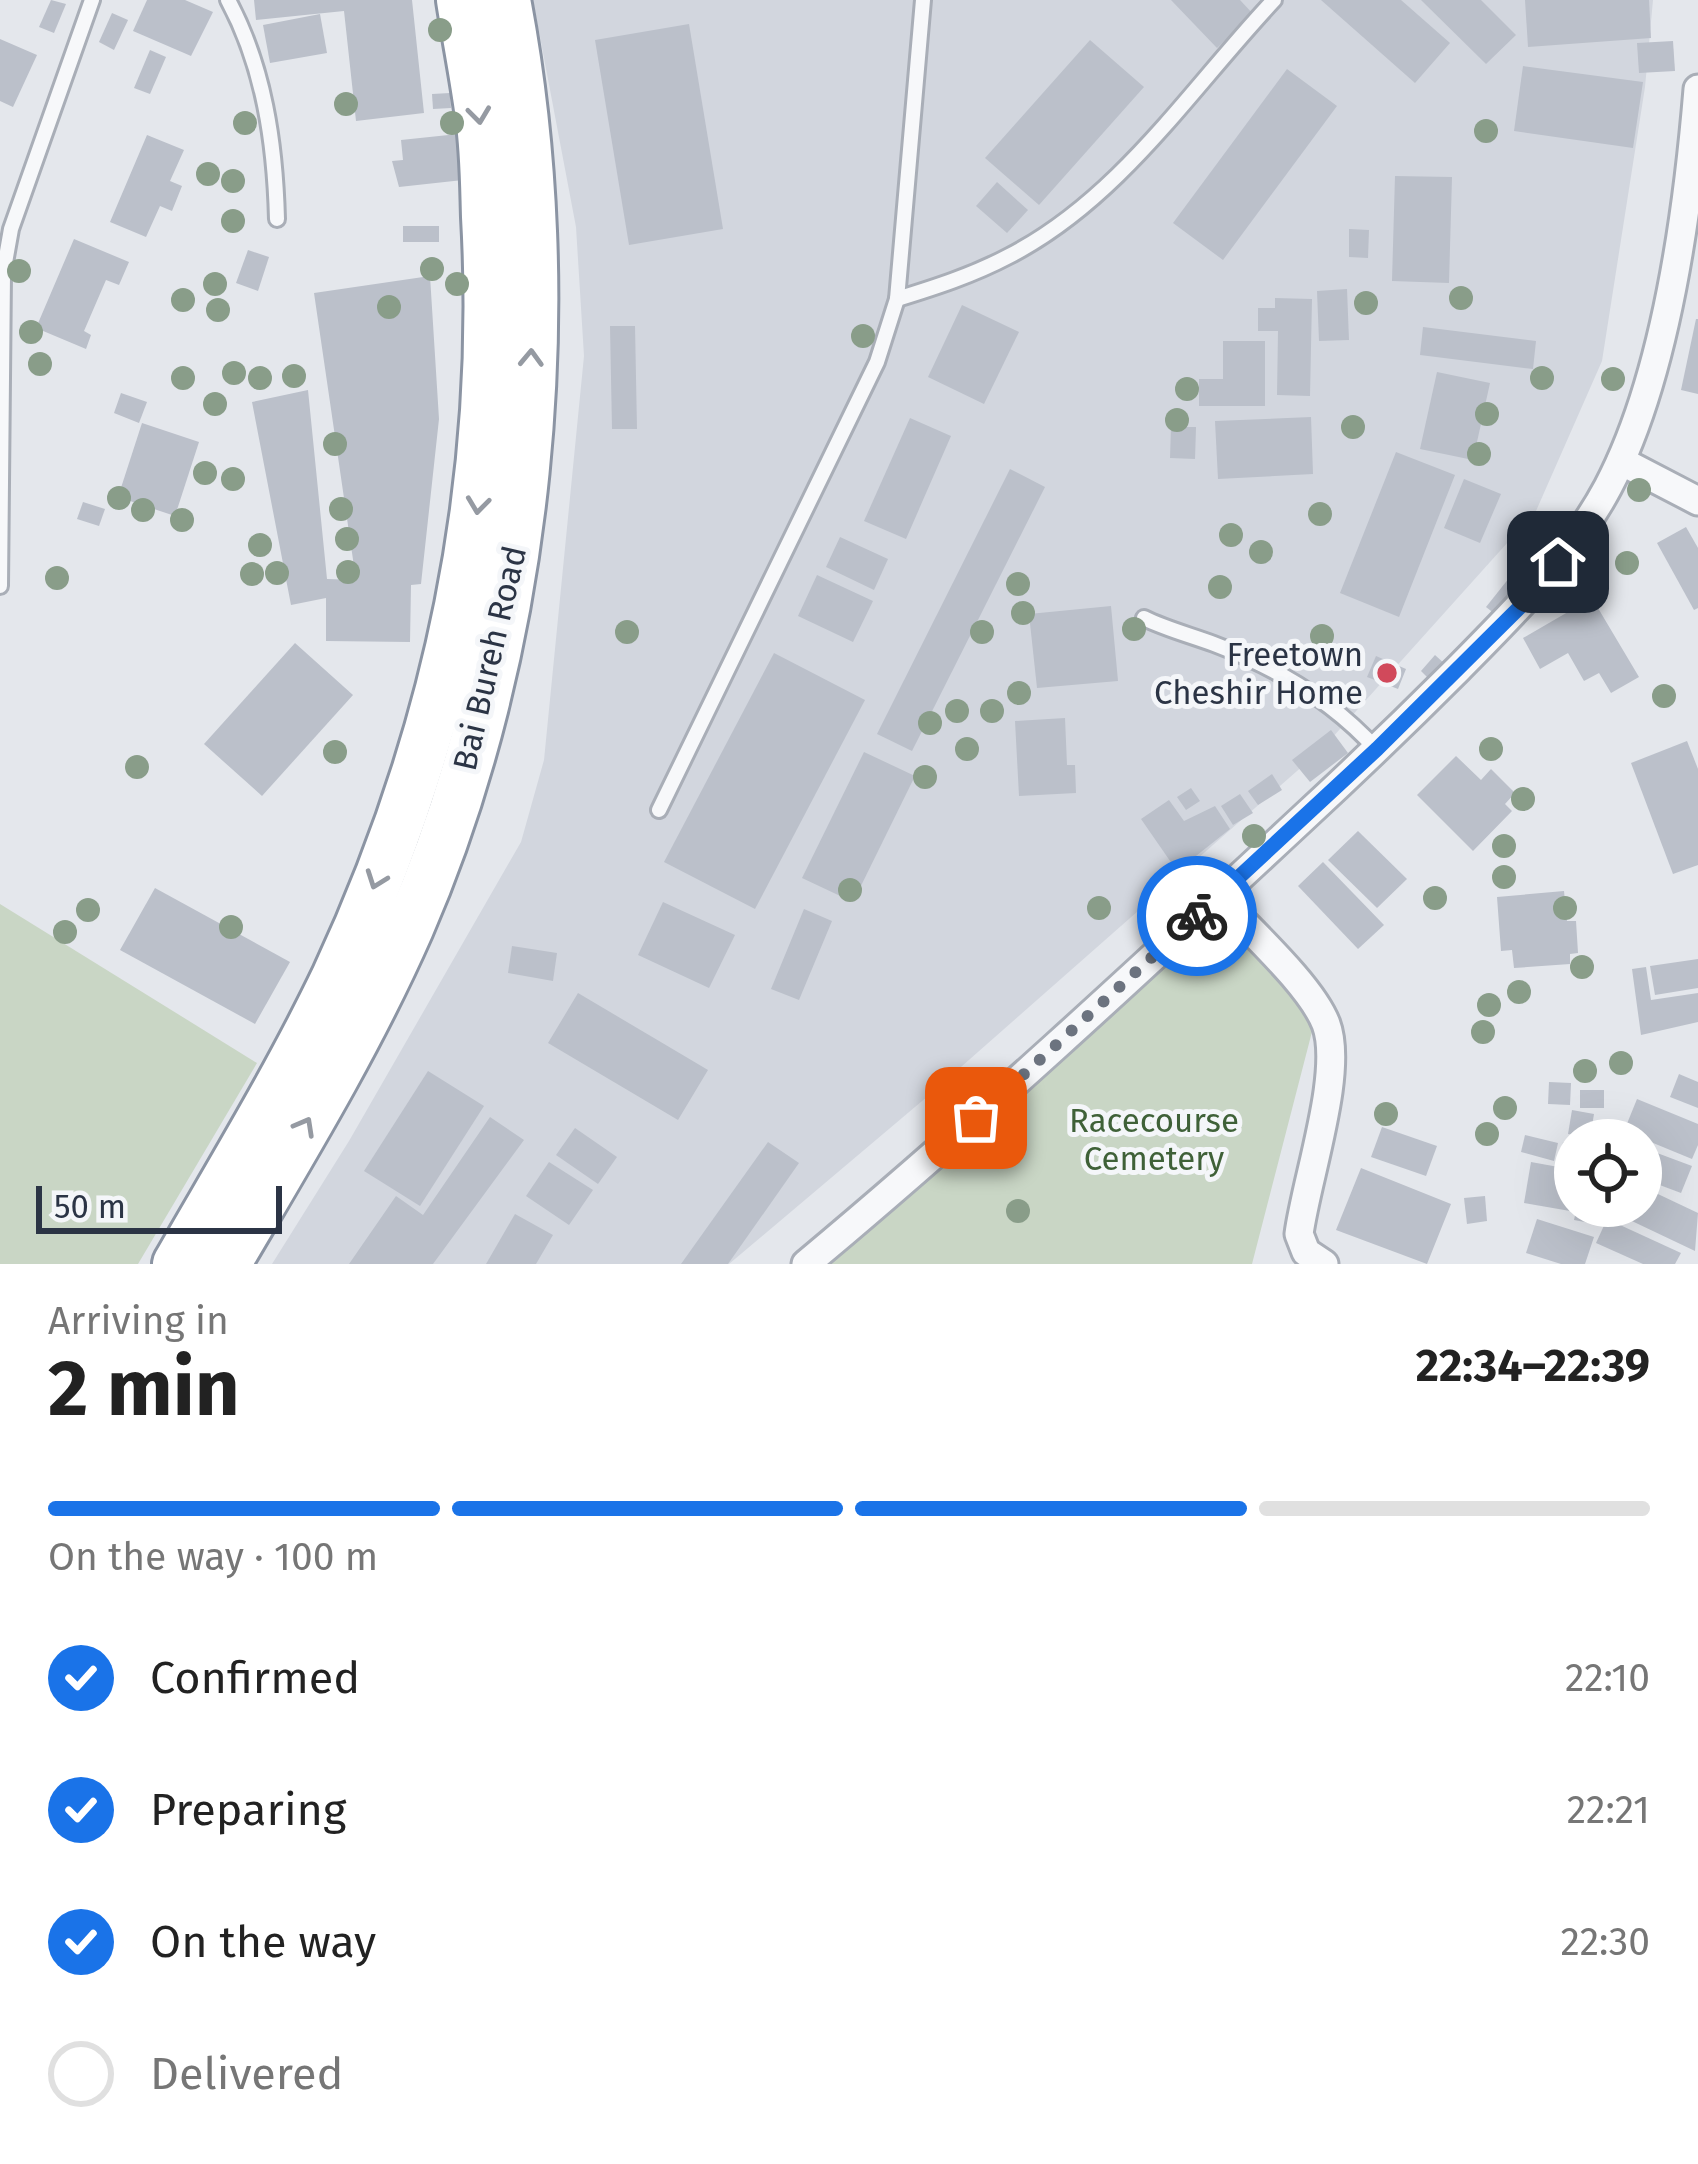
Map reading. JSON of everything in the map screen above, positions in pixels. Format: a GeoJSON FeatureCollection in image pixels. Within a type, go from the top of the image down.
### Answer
{"type":"FeatureCollection","features":[{"type":"Feature","properties":{"kind":"highway"},"geometry":{"type":"LineString","coordinates":[[177,1264],[333,982],[366,910],[454,642],[478,512],[490,277],[481,121],[461,0]]}},
{"type":"Feature","properties":{"kind":"highway","name":"Bai Bureh Road"},"geometry":{"type":"LineString","coordinates":[[226,1264],[409,928],[471,747],[495,656],[522,515],[533,278],[524,121],[506,0]]}},
{"type":"Feature","properties":{"kind":"street"},"geometry":{"type":"LineString","coordinates":[[806,1264],[1041,1060],[1377,749],[1531,596],[1585,528],[1621,461],[1662,328],[1692,164],[1698,89]]}},
{"type":"Feature","properties":{"kind":"street"},"geometry":{"type":"LineString","coordinates":[[1621,461],[1698,501]]}},
{"type":"Feature","properties":{"kind":"street"},"geometry":{"type":"LineString","coordinates":[[1219,897],[1310,997],[1326,1024],[1332,1055],[1299,1234],[1306,1252],[1324,1264]]}},
{"type":"Feature","properties":{"kind":"lane"},"geometry":{"type":"LineString","coordinates":[[0,586],[3,274],[11,230],[92,0]]}},
{"type":"Feature","properties":{"kind":"lane"},"geometry":{"type":"LineString","coordinates":[[228,0],[246,34],[264,100],[273,146],[277,218]]}},
{"type":"Feature","properties":{"kind":"lane"},"geometry":{"type":"LineString","coordinates":[[659,810],[878,362],[897,299],[923,0]]}},
{"type":"Feature","properties":{"kind":"lane"},"geometry":{"type":"LineString","coordinates":[[897,299],[962,278],[1012,255],[1087,202],[1153,139],[1274,0]]}},
{"type":"Feature","properties":{"kind":"lane"},"geometry":{"type":"LineString","coordinates":[[1144,618],[1240,654],[1294,682],[1325,701],[1377,749]]}},
{"type":"Feature","properties":{"kind":"shaded area"},"geometry":{"type":"Polygon","coordinates":[[[533,0],[1653,0],[1645,87],[1602,361],[1536,511],[1322,749],[928,1096],[729,1264],[272,1264],[349,1141],[521,842],[544,760],[584,356],[576,227],[533,0]]]}},
{"type":"Feature","properties":{"kind":"green space","name":"Racecourse Cemetery"},"geometry":{"type":"Polygon","coordinates":[[[1232,897],[1322,993],[1252,1264],[820,1264],[924,1183],[1232,897]]]}},
{"type":"Feature","properties":{"kind":"green space"},"geometry":{"type":"Polygon","coordinates":[[[0,904],[257,1063],[138,1264],[0,1264],[0,904]]]}},
{"type":"Feature","properties":{"kind":"building"},"geometry":{"type":"Polygon","coordinates":[[[51,0],[66,4],[54,33],[39,27],[51,0]]]}},
{"type":"Feature","properties":{"kind":"building"},"geometry":{"type":"Polygon","coordinates":[[[147,0],[185,0],[213,12],[191,56],[133,31],[147,0]]]}},
{"type":"Feature","properties":{"kind":"building"},"geometry":{"type":"Polygon","coordinates":[[[254,0],[412,0],[424,113],[356,121],[344,11],[256,20],[254,0]]]}},
{"type":"Feature","properties":{"kind":"building"},"geometry":{"type":"Polygon","coordinates":[[[1171,0],[1240,0],[1253,14],[1217,48],[1171,0]]]}},
{"type":"Feature","properties":{"kind":"building"},"geometry":{"type":"Polygon","coordinates":[[[1321,0],[1401,0],[1450,43],[1415,83],[1321,0]]]}},
{"type":"Feature","properties":{"kind":"building"},"geometry":{"type":"Polygon","coordinates":[[[1421,0],[1481,0],[1516,35],[1486,64],[1421,0]]]}},
{"type":"Feature","properties":{"kind":"building"},"geometry":{"type":"Polygon","coordinates":[[[1525,0],[1649,0],[1651,38],[1528,47],[1525,0]]]}},
{"type":"Feature","properties":{"kind":"building"},"geometry":{"type":"Polygon","coordinates":[[[112,13],[128,20],[114,50],[99,42],[112,13]]]}},
{"type":"Feature","properties":{"kind":"building"},"geometry":{"type":"Polygon","coordinates":[[[320,14],[327,53],[270,63],[263,25],[320,14]]]}},
{"type":"Feature","properties":{"kind":"building"},"geometry":{"type":"Polygon","coordinates":[[[689,24],[723,229],[629,245],[595,40],[689,24]]]}},
{"type":"Feature","properties":{"kind":"building"},"geometry":{"type":"Polygon","coordinates":[[[0,39],[37,55],[13,107],[0,101],[0,39]]]}},
{"type":"Feature","properties":{"kind":"building"},"geometry":{"type":"Polygon","coordinates":[[[1090,40],[1144,87],[1039,205],[985,158],[1090,40]]]}},
{"type":"Feature","properties":{"kind":"building"},"geometry":{"type":"Polygon","coordinates":[[[1673,41],[1675,71],[1639,73],[1637,43],[1673,41]]]}},
{"type":"Feature","properties":{"kind":"building"},"geometry":{"type":"Polygon","coordinates":[[[150,50],[166,57],[150,94],[134,88],[150,50]]]}},
{"type":"Feature","properties":{"kind":"building"},"geometry":{"type":"Polygon","coordinates":[[[1523,66],[1643,82],[1633,148],[1514,131],[1523,66]]]}},
{"type":"Feature","properties":{"kind":"building"},"geometry":{"type":"Polygon","coordinates":[[[1287,69],[1337,106],[1223,260],[1173,223],[1287,69]]]}},
{"type":"Feature","properties":{"kind":"building"},"geometry":{"type":"Polygon","coordinates":[[[450,93],[451,108],[433,109],[432,94],[450,93]]]}},
{"type":"Feature","properties":{"kind":"building"},"geometry":{"type":"Polygon","coordinates":[[[458,134],[463,180],[399,187],[392,161],[403,160],[401,140],[458,134]]]}},
{"type":"Feature","properties":{"kind":"building"},"geometry":{"type":"Polygon","coordinates":[[[147,135],[184,150],[170,181],[182,186],[172,211],[160,206],[146,237],[110,222],[147,135]]]}},
{"type":"Feature","properties":{"kind":"building"},"geometry":{"type":"Polygon","coordinates":[[[1395,176],[1452,177],[1449,283],[1392,281],[1395,176]]]}},
{"type":"Feature","properties":{"kind":"building"},"geometry":{"type":"Polygon","coordinates":[[[997,182],[1028,210],[1007,233],[976,206],[997,182]]]}},
{"type":"Feature","properties":{"kind":"building"},"geometry":{"type":"Polygon","coordinates":[[[403,226],[439,226],[439,242],[403,242],[403,226]]]}},
{"type":"Feature","properties":{"kind":"building"},"geometry":{"type":"Polygon","coordinates":[[[1349,229],[1369,230],[1368,258],[1349,257],[1349,229]]]}},
{"type":"Feature","properties":{"kind":"building"},"geometry":{"type":"Polygon","coordinates":[[[74,239],[129,262],[119,285],[106,280],[84,331],[91,335],[86,349],[36,328],[74,239]]]}},
{"type":"Feature","properties":{"kind":"building"},"geometry":{"type":"Polygon","coordinates":[[[248,250],[269,257],[258,291],[236,283],[248,250]]]}},
{"type":"Feature","properties":{"kind":"building"},"geometry":{"type":"Polygon","coordinates":[[[430,276],[439,419],[421,584],[411,585],[410,642],[326,641],[326,598],[291,605],[252,402],[308,390],[327,579],[356,580],[314,293],[430,276]]]}},
{"type":"Feature","properties":{"kind":"building"},"geometry":{"type":"Polygon","coordinates":[[[1347,289],[1349,340],[1319,341],[1317,291],[1347,289]]]}},
{"type":"Feature","properties":{"kind":"building"},"geometry":{"type":"Polygon","coordinates":[[[1275,298],[1312,299],[1310,396],[1277,395],[1278,331],[1258,331],[1258,308],[1275,308],[1275,298]]]}},
{"type":"Feature","properties":{"kind":"building"},"geometry":{"type":"Polygon","coordinates":[[[962,305],[1019,332],[984,404],[928,377],[962,305]]]}},
{"type":"Feature","properties":{"kind":"building"},"geometry":{"type":"Polygon","coordinates":[[[1698,319],[1698,394],[1681,390],[1698,319]]]}},
{"type":"Feature","properties":{"kind":"building"},"geometry":{"type":"Polygon","coordinates":[[[610,326],[635,326],[637,429],[612,429],[610,326]]]}},
{"type":"Feature","properties":{"kind":"building"},"geometry":{"type":"Polygon","coordinates":[[[1423,327],[1536,341],[1533,369],[1420,355],[1423,327]]]}},
{"type":"Feature","properties":{"kind":"building"},"geometry":{"type":"Polygon","coordinates":[[[1223,341],[1265,341],[1265,406],[1199,406],[1199,379],[1223,379],[1223,341]]]}},
{"type":"Feature","properties":{"kind":"building"},"geometry":{"type":"Polygon","coordinates":[[[1437,372],[1490,383],[1473,460],[1420,449],[1437,372]]]}},
{"type":"Feature","properties":{"kind":"building"},"geometry":{"type":"Polygon","coordinates":[[[121,393],[147,402],[139,423],[114,413],[121,393]]]}},
{"type":"Feature","properties":{"kind":"building"},"geometry":{"type":"Polygon","coordinates":[[[1311,417],[1313,474],[1218,479],[1215,421],[1311,417]]]}},
{"type":"Feature","properties":{"kind":"building"},"geometry":{"type":"Polygon","coordinates":[[[910,418],[951,436],[906,539],[864,521],[910,418]]]}},
{"type":"Feature","properties":{"kind":"building"},"geometry":{"type":"Polygon","coordinates":[[[142,423],[199,442],[175,516],[118,497],[142,423]]]}},
{"type":"Feature","properties":{"kind":"building"},"geometry":{"type":"Polygon","coordinates":[[[1171,427],[1196,427],[1195,459],[1170,458],[1171,427]]]}},
{"type":"Feature","properties":{"kind":"building"},"geometry":{"type":"Polygon","coordinates":[[[1396,452],[1455,475],[1399,617],[1340,593],[1396,452]]]}},
{"type":"Feature","properties":{"kind":"building"},"geometry":{"type":"Polygon","coordinates":[[[1010,469],[1045,487],[912,751],[877,734],[1010,469]]]}},
{"type":"Feature","properties":{"kind":"building"},"geometry":{"type":"Polygon","coordinates":[[[1464,479],[1501,494],[1480,543],[1444,528],[1464,479]]]}},
{"type":"Feature","properties":{"kind":"building"},"geometry":{"type":"Polygon","coordinates":[[[83,502],[105,509],[99,526],[77,519],[83,502]]]}},
{"type":"Feature","properties":{"kind":"building"},"geometry":{"type":"Polygon","coordinates":[[[1686,527],[1698,548],[1698,608],[1694,610],[1657,543],[1686,527]]]}},
{"type":"Feature","properties":{"kind":"building"},"geometry":{"type":"Polygon","coordinates":[[[1544,534],[1558,545],[1500,618],[1486,607],[1544,534]]]}},
{"type":"Feature","properties":{"kind":"building"},"geometry":{"type":"Polygon","coordinates":[[[840,537],[888,559],[874,590],[826,567],[840,537]]]}},
{"type":"Feature","properties":{"kind":"building"},"geometry":{"type":"Polygon","coordinates":[[[817,575],[873,601],[853,642],[798,616],[817,575]]]}},
{"type":"Feature","properties":{"kind":"building"},"geometry":{"type":"Polygon","coordinates":[[[1592,598],[1639,677],[1611,693],[1599,673],[1584,681],[1568,653],[1540,669],[1523,638],[1592,598]]]}},
{"type":"Feature","properties":{"kind":"building"},"geometry":{"type":"Polygon","coordinates":[[[1111,606],[1118,681],[1037,688],[1029,614],[1111,606]]]}},
{"type":"Feature","properties":{"kind":"building"},"geometry":{"type":"Polygon","coordinates":[[[295,643],[353,695],[262,796],[204,744],[295,643]]]}},
{"type":"Feature","properties":{"kind":"building"},"geometry":{"type":"Polygon","coordinates":[[[774,653],[865,700],[755,909],[664,862],[774,653]]]}},
{"type":"Feature","properties":{"kind":"building"},"geometry":{"type":"Polygon","coordinates":[[[1435,655],[1446,665],[1431,681],[1421,671],[1435,655]]]}},
{"type":"Feature","properties":{"kind":"building","name":"Freetown Cheshir Home"},"geometry":{"type":"Polygon","coordinates":[[[1376,656],[1406,669],[1398,689],[1367,677],[1376,656]]]}},
{"type":"Feature","properties":{"kind":"building"},"geometry":{"type":"Polygon","coordinates":[[[1065,718],[1067,765],[1075,765],[1076,793],[1019,796],[1015,721],[1065,718]]]}},
{"type":"Feature","properties":{"kind":"building"},"geometry":{"type":"Polygon","coordinates":[[[1331,730],[1348,753],[1310,782],[1292,760],[1331,730]]]}},
{"type":"Feature","properties":{"kind":"building"},"geometry":{"type":"Polygon","coordinates":[[[1687,741],[1698,769],[1698,865],[1673,874],[1631,763],[1687,741]]]}},
{"type":"Feature","properties":{"kind":"building"},"geometry":{"type":"Polygon","coordinates":[[[864,752],[915,776],[853,902],[802,878],[864,752]]]}},
{"type":"Feature","properties":{"kind":"building"},"geometry":{"type":"Polygon","coordinates":[[[1456,756],[1481,780],[1491,769],[1515,793],[1505,804],[1512,811],[1473,851],[1417,795],[1456,756]]]}},
{"type":"Feature","properties":{"kind":"building"},"geometry":{"type":"Polygon","coordinates":[[[1272,774],[1282,790],[1258,805],[1248,791],[1272,774]]]}},
{"type":"Feature","properties":{"kind":"building"},"geometry":{"type":"Polygon","coordinates":[[[1191,788],[1200,801],[1186,810],[1177,797],[1191,788]]]}},
{"type":"Feature","properties":{"kind":"building"},"geometry":{"type":"Polygon","coordinates":[[[1240,794],[1253,813],[1233,825],[1221,806],[1240,794]]]}},
{"type":"Feature","properties":{"kind":"building"},"geometry":{"type":"Polygon","coordinates":[[[1169,800],[1184,821],[1215,806],[1230,829],[1177,871],[1141,819],[1169,800]]]}},
{"type":"Feature","properties":{"kind":"building"},"geometry":{"type":"Polygon","coordinates":[[[1358,831],[1407,879],[1377,908],[1328,860],[1358,831]]]}},
{"type":"Feature","properties":{"kind":"building"},"geometry":{"type":"Polygon","coordinates":[[[1323,862],[1384,925],[1358,949],[1298,886],[1323,862]]]}},
{"type":"Feature","properties":{"kind":"building"},"geometry":{"type":"Polygon","coordinates":[[[155,888],[290,962],[255,1024],[120,950],[155,888]]]}},
{"type":"Feature","properties":{"kind":"building"},"geometry":{"type":"Polygon","coordinates":[[[1564,891],[1567,921],[1576,921],[1578,953],[1570,954],[1570,964],[1514,968],[1512,950],[1501,951],[1497,897],[1564,891]]]}},
{"type":"Feature","properties":{"kind":"building"},"geometry":{"type":"Polygon","coordinates":[[[663,902],[735,935],[709,988],[638,955],[663,902]]]}},
{"type":"Feature","properties":{"kind":"building"},"geometry":{"type":"Polygon","coordinates":[[[804,909],[832,921],[799,1000],[771,989],[804,909]]]}},
{"type":"Feature","properties":{"kind":"building"},"geometry":{"type":"Polygon","coordinates":[[[512,946],[557,953],[553,981],[508,973],[512,946]]]}},
{"type":"Feature","properties":{"kind":"building"},"geometry":{"type":"Polygon","coordinates":[[[1698,959],[1698,988],[1655,995],[1650,966],[1698,959]]]}},
{"type":"Feature","properties":{"kind":"building"},"geometry":{"type":"Polygon","coordinates":[[[1646,967],[1651,1000],[1698,993],[1698,1022],[1641,1035],[1632,969],[1646,967]]]}},
{"type":"Feature","properties":{"kind":"building"},"geometry":{"type":"Polygon","coordinates":[[[578,993],[708,1070],[678,1120],[548,1043],[578,993]]]}},
{"type":"Feature","properties":{"kind":"building"},"geometry":{"type":"Polygon","coordinates":[[[428,1071],[484,1106],[420,1206],[364,1171],[428,1071]]]}},
{"type":"Feature","properties":{"kind":"building"},"geometry":{"type":"Polygon","coordinates":[[[1679,1074],[1698,1082],[1698,1108],[1670,1097],[1679,1074]]]}},
{"type":"Feature","properties":{"kind":"building"},"geometry":{"type":"Polygon","coordinates":[[[1549,1082],[1571,1083],[1570,1105],[1548,1104],[1549,1082]]]}},
{"type":"Feature","properties":{"kind":"building"},"geometry":{"type":"Polygon","coordinates":[[[1580,1090],[1604,1090],[1604,1108],[1580,1108],[1580,1090]]]}},
{"type":"Feature","properties":{"kind":"building"},"geometry":{"type":"Polygon","coordinates":[[[1637,1099],[1698,1124],[1692,1159],[1662,1147],[1662,1119],[1629,1119],[1637,1099]]]}},
{"type":"Feature","properties":{"kind":"building"},"geometry":{"type":"Polygon","coordinates":[[[1572,1110],[1594,1114],[1593,1119],[1570,1119],[1572,1110]]]}},
{"type":"Feature","properties":{"kind":"building"},"geometry":{"type":"Polygon","coordinates":[[[490,1117],[524,1140],[433,1264],[349,1264],[396,1196],[423,1215],[490,1117]]]}},
{"type":"Feature","properties":{"kind":"building"},"geometry":{"type":"Polygon","coordinates":[[[1382,1127],[1437,1146],[1426,1176],[1371,1157],[1382,1127]]]}},
{"type":"Feature","properties":{"kind":"building"},"geometry":{"type":"Polygon","coordinates":[[[575,1128],[617,1157],[598,1184],[556,1155],[575,1128]]]}},
{"type":"Feature","properties":{"kind":"building"},"geometry":{"type":"Polygon","coordinates":[[[1525,1135],[1554,1142],[1554,1161],[1521,1152],[1525,1135]]]}},
{"type":"Feature","properties":{"kind":"building"},"geometry":{"type":"Polygon","coordinates":[[[768,1142],[799,1163],[728,1264],[681,1264],[768,1142]]]}},
{"type":"Feature","properties":{"kind":"building"},"geometry":{"type":"Polygon","coordinates":[[[1662,1155],[1692,1166],[1681,1193],[1662,1186],[1662,1155]]]}},
{"type":"Feature","properties":{"kind":"building"},"geometry":{"type":"Polygon","coordinates":[[[549,1162],[593,1190],[569,1225],[526,1196],[549,1162]]]}},
{"type":"Feature","properties":{"kind":"building"},"geometry":{"type":"Polygon","coordinates":[[[1531,1162],[1554,1166],[1554,1208],[1524,1203],[1531,1162]]]}},
{"type":"Feature","properties":{"kind":"building"},"geometry":{"type":"Polygon","coordinates":[[[1361,1168],[1451,1204],[1427,1264],[1336,1230],[1361,1168]]]}},
{"type":"Feature","properties":{"kind":"building"},"geometry":{"type":"Polygon","coordinates":[[[1485,1196],[1487,1221],[1467,1224],[1464,1198],[1485,1196]]]}},
{"type":"Feature","properties":{"kind":"building"},"geometry":{"type":"Polygon","coordinates":[[[1662,1196],[1698,1213],[1695,1251],[1644,1227],[1662,1227],[1662,1196]]]}},
{"type":"Feature","properties":{"kind":"building"},"geometry":{"type":"Polygon","coordinates":[[[515,1214],[553,1235],[536,1264],[486,1264],[515,1214]]]}},
{"type":"Feature","properties":{"kind":"building"},"geometry":{"type":"Polygon","coordinates":[[[1537,1219],[1594,1237],[1585,1264],[1561,1264],[1526,1253],[1537,1219]]]}},
{"type":"Feature","properties":{"kind":"building"},"geometry":{"type":"Polygon","coordinates":[[[1603,1227],[1624,1227],[1681,1253],[1675,1264],[1643,1264],[1596,1243],[1603,1227]]]}},
{"type":"Feature","properties":{"kind":"way so far"},"geometry":{"type":"LineString","coordinates":[[976,1118],[1197,916]]}},
{"type":"Feature","properties":{"kind":"place","name":"Freetown Cheshir Home"},"geometry":{"type":"Point","coordinates":[1387,673]}},
{"type":"Feature","properties":{"kind":"route"},"geometry":{"type":"LineString","coordinates":[[1197,916],[1377,749],[1531,596],[1558,562]]}}]}
